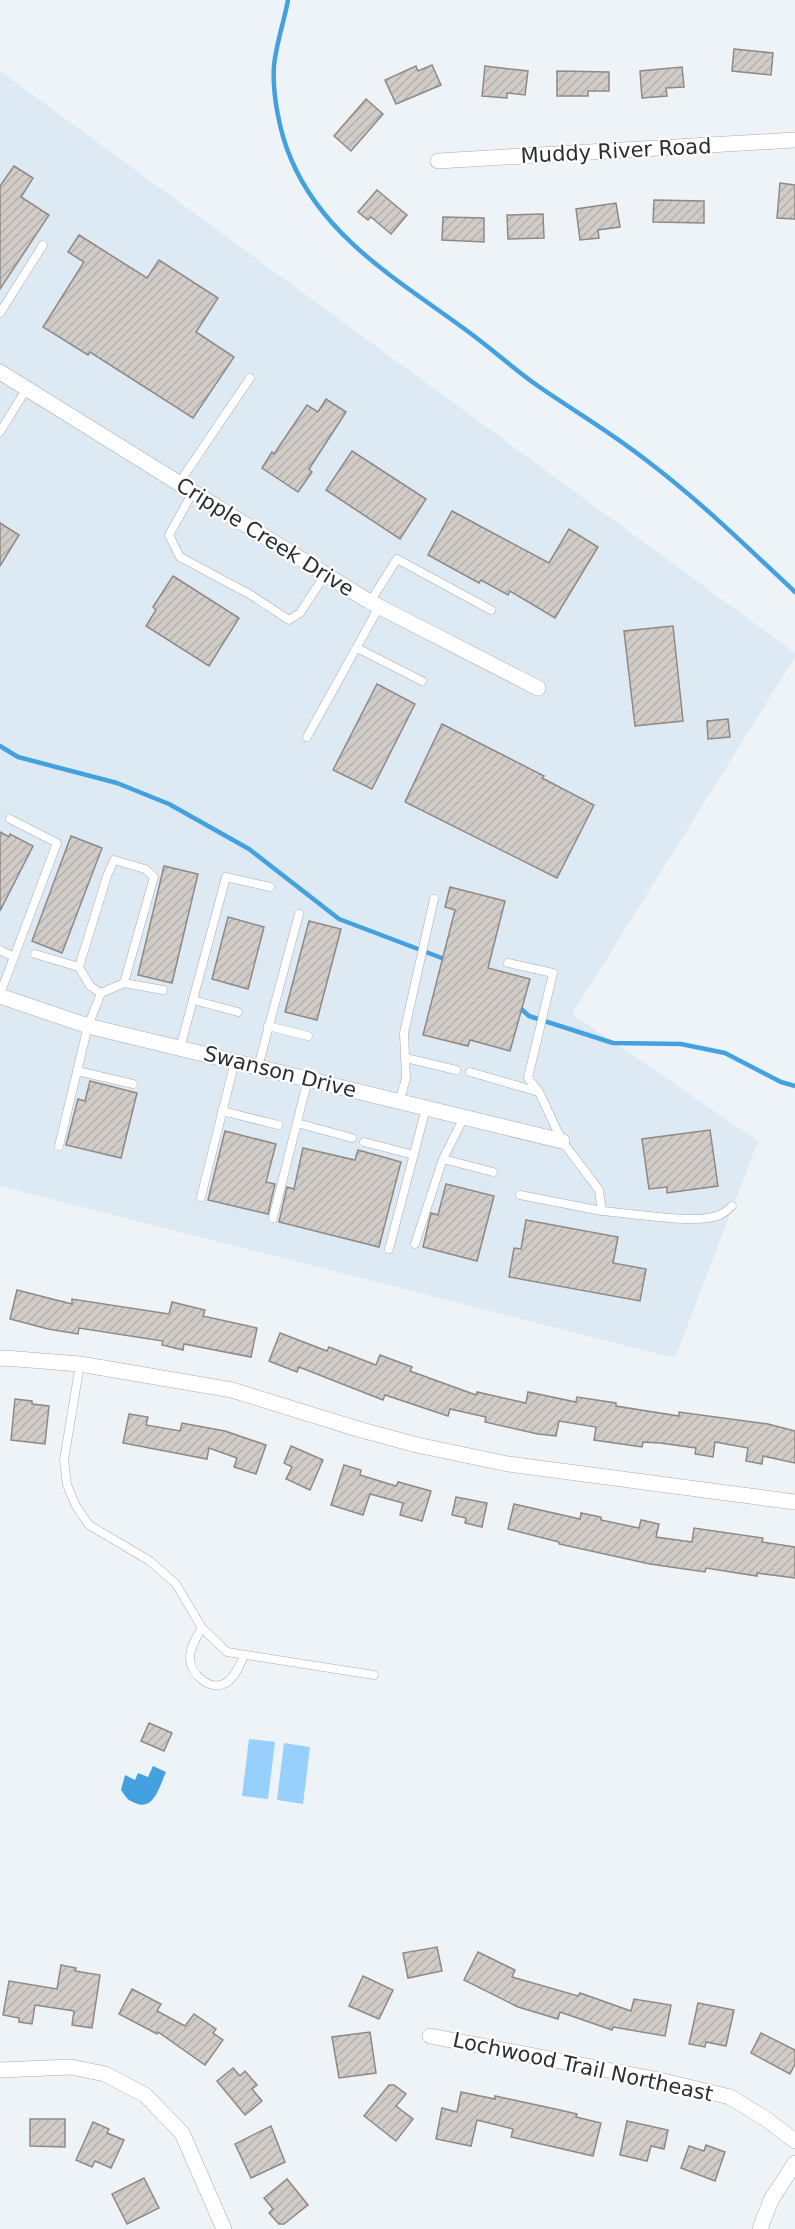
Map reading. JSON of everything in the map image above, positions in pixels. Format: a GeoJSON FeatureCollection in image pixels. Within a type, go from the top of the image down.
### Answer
{"type":"FeatureCollection","features":[{"type":"Feature","properties":{"kind":"street","name":"Muddy River Road"},"geometry":{"type":"LineString","coordinates":[[438,161],[795,140]]}},
{"type":"Feature","properties":{"kind":"street","name":"Cripple Creek Drive"},"geometry":{"type":"LineString","coordinates":[[0,372],[375,605],[538,688]]}},
{"type":"Feature","properties":{"kind":"street","name":"Swanson Drive"},"geometry":{"type":"LineString","coordinates":[[0,995],[88,1026],[562,1141]]}},
{"type":"Feature","properties":{"kind":"street"},"geometry":{"type":"LineString","coordinates":[[0,1359],[80,1364],[232,1390],[357,1429],[508,1464],[795,1502]]}},
{"type":"Feature","properties":{"kind":"street","name":"Lochwood Trail Northeast"},"geometry":{"type":"LineString","coordinates":[[430,2036],[659,2080],[730,2097],[766,2119],[795,2141]]}},
{"type":"Feature","properties":{"kind":"street"},"geometry":{"type":"LineString","coordinates":[[0,2070],[71,2067],[105,2074],[145,2095],[182,2133],[224,2229]]}},
{"type":"Feature","properties":{"kind":"street"},"geometry":{"type":"LineString","coordinates":[[760,2229],[771,2200],[795,2163]]}},
{"type":"Feature","properties":{"kind":"lane"},"geometry":{"type":"LineString","coordinates":[[0,313],[43,245]]}},
{"type":"Feature","properties":{"kind":"lane"},"geometry":{"type":"LineString","coordinates":[[179,483],[249,378]]}},
{"type":"Feature","properties":{"kind":"lane"},"geometry":{"type":"LineString","coordinates":[[0,432],[27,388]]}},
{"type":"Feature","properties":{"kind":"lane"},"geometry":{"type":"LineString","coordinates":[[194,492],[169,535],[180,557],[289,620],[300,613],[325,575]]}},
{"type":"Feature","properties":{"kind":"lane"},"geometry":{"type":"LineString","coordinates":[[307,737],[357,648],[397,559],[491,610]]}},
{"type":"Feature","properties":{"kind":"lane"},"geometry":{"type":"LineString","coordinates":[[357,648],[422,681]]}},
{"type":"Feature","properties":{"kind":"lane"},"geometry":{"type":"LineString","coordinates":[[0,995],[57,843],[10,819]]}},
{"type":"Feature","properties":{"kind":"lane"},"geometry":{"type":"LineString","coordinates":[[79,967],[114,860],[145,869],[154,877],[124,983]]}},
{"type":"Feature","properties":{"kind":"lane"},"geometry":{"type":"LineString","coordinates":[[180,1048],[226,877],[270,887]]}},
{"type":"Feature","properties":{"kind":"lane"},"geometry":{"type":"LineString","coordinates":[[399,1101],[406,1079],[404,1033],[434,899]]}},
{"type":"Feature","properties":{"kind":"lane"},"geometry":{"type":"LineString","coordinates":[[258,1067],[298,914]]}},
{"type":"Feature","properties":{"kind":"lane"},"geometry":{"type":"LineString","coordinates":[[0,950],[14,957]]}},
{"type":"Feature","properties":{"kind":"lane"},"geometry":{"type":"LineString","coordinates":[[35,954],[79,967],[90,986],[101,993]]}},
{"type":"Feature","properties":{"kind":"lane"},"geometry":{"type":"LineString","coordinates":[[508,963],[553,973],[528,1078],[538,1092],[562,1141],[599,1190],[603,1210]]}},
{"type":"Feature","properties":{"kind":"lane"},"geometry":{"type":"LineString","coordinates":[[59,1146],[88,1026],[101,993],[124,983],[163,990]]}},
{"type":"Feature","properties":{"kind":"lane"},"geometry":{"type":"LineString","coordinates":[[193,1000],[238,1012]]}},
{"type":"Feature","properties":{"kind":"lane"},"geometry":{"type":"LineString","coordinates":[[268,1026],[308,1036]]}},
{"type":"Feature","properties":{"kind":"lane"},"geometry":{"type":"LineString","coordinates":[[406,1058],[456,1070]]}},
{"type":"Feature","properties":{"kind":"lane"},"geometry":{"type":"LineString","coordinates":[[201,1197],[235,1061]]}},
{"type":"Feature","properties":{"kind":"lane"},"geometry":{"type":"LineString","coordinates":[[77,1071],[134,1084]]}},
{"type":"Feature","properties":{"kind":"lane"},"geometry":{"type":"LineString","coordinates":[[470,1072],[538,1092]]}},
{"type":"Feature","properties":{"kind":"lane"},"geometry":{"type":"LineString","coordinates":[[273,1218],[308,1079]]}},
{"type":"Feature","properties":{"kind":"lane"},"geometry":{"type":"LineString","coordinates":[[389,1249],[426,1108]]}},
{"type":"Feature","properties":{"kind":"lane"},"geometry":{"type":"LineString","coordinates":[[222,1111],[278,1125]]}},
{"type":"Feature","properties":{"kind":"lane"},"geometry":{"type":"LineString","coordinates":[[415,1244],[443,1159],[464,1117]]}},
{"type":"Feature","properties":{"kind":"lane"},"geometry":{"type":"LineString","coordinates":[[297,1124],[352,1138]]}},
{"type":"Feature","properties":{"kind":"lane"},"geometry":{"type":"LineString","coordinates":[[364,1142],[414,1155]]}},
{"type":"Feature","properties":{"kind":"lane"},"geometry":{"type":"LineString","coordinates":[[443,1159],[493,1172]]}},
{"type":"Feature","properties":{"kind":"lane"},"geometry":{"type":"LineString","coordinates":[[519,1195],[603,1210],[670,1217],[705,1218],[721,1215],[732,1206]]}},
{"type":"Feature","properties":{"kind":"lane"},"geometry":{"type":"LineString","coordinates":[[80,1364],[64,1460],[67,1485],[76,1506],[90,1525],[150,1561],[176,1584],[202,1628],[227,1652],[374,1675]]}},
{"type":"Feature","properties":{"kind":"lane"},"geometry":{"type":"LineString","coordinates":[[202,1628],[194,1641],[190,1657],[197,1675],[205,1683],[215,1686],[226,1684],[244,1656]]}},
{"type":"Feature","properties":{"kind":"shaded area"},"geometry":{"type":"Polygon","coordinates":[[[0,71],[795,653],[795,657],[572,1014],[758,1141],[675,1358],[0,1186],[0,71]]]}},
{"type":"Feature","properties":{"kind":"shaded area"},"geometry":{"type":"Polygon","coordinates":[[[249,1739],[275,1742],[268,1799],[242,1796],[249,1739]]]}},
{"type":"Feature","properties":{"kind":"shaded area"},"geometry":{"type":"Polygon","coordinates":[[[284,1743],[310,1747],[303,1804],[277,1800],[284,1743]]]}},
{"type":"Feature","properties":{"kind":"shaded area"},"geometry":{"type":"Polygon","coordinates":[[[153,1766],[166,1772],[152,1801],[142,1805],[130,1801],[121,1790],[125,1775],[135,1780],[138,1773],[148,1777],[153,1766]]]}},
{"type":"Feature","properties":{"kind":"building"},"geometry":{"type":"Polygon","coordinates":[[[734,49],[773,53],[771,75],[732,71],[734,49]]]}},
{"type":"Feature","properties":{"kind":"building"},"geometry":{"type":"Polygon","coordinates":[[[432,65],[441,85],[396,104],[385,80],[416,66],[418,71],[432,65]]]}},
{"type":"Feature","properties":{"kind":"building"},"geometry":{"type":"Polygon","coordinates":[[[485,66],[528,71],[525,95],[507,93],[507,98],[482,96],[485,66]]]}},
{"type":"Feature","properties":{"kind":"building"},"geometry":{"type":"Polygon","coordinates":[[[682,67],[684,87],[666,88],[667,96],[642,98],[640,71],[682,67]]]}},
{"type":"Feature","properties":{"kind":"building"},"geometry":{"type":"Polygon","coordinates":[[[557,71],[609,72],[609,91],[588,91],[588,96],[557,96],[557,71]]]}},
{"type":"Feature","properties":{"kind":"building"},"geometry":{"type":"Polygon","coordinates":[[[366,99],[383,114],[351,151],[334,136],[366,99]]]}},
{"type":"Feature","properties":{"kind":"building"},"geometry":{"type":"Polygon","coordinates":[[[14,166],[33,178],[21,197],[49,215],[0,289],[0,186],[14,166]]]}},
{"type":"Feature","properties":{"kind":"building"},"geometry":{"type":"Polygon","coordinates":[[[780,183],[795,185],[795,219],[777,218],[780,183]]]}},
{"type":"Feature","properties":{"kind":"building"},"geometry":{"type":"Polygon","coordinates":[[[377,190],[407,215],[391,234],[371,217],[368,220],[358,212],[377,190]]]}},
{"type":"Feature","properties":{"kind":"building"},"geometry":{"type":"Polygon","coordinates":[[[654,200],[704,201],[704,223],[653,222],[654,200]]]}},
{"type":"Feature","properties":{"kind":"building"},"geometry":{"type":"Polygon","coordinates":[[[616,203],[620,227],[598,230],[599,238],[580,240],[576,209],[616,203]]]}},
{"type":"Feature","properties":{"kind":"building"},"geometry":{"type":"Polygon","coordinates":[[[543,214],[544,238],[508,239],[507,215],[543,214]]]}},
{"type":"Feature","properties":{"kind":"building"},"geometry":{"type":"Polygon","coordinates":[[[443,217],[484,218],[484,242],[442,240],[443,217]]]}},
{"type":"Feature","properties":{"kind":"building"},"geometry":{"type":"Polygon","coordinates":[[[79,235],[147,278],[159,260],[218,298],[196,332],[234,357],[193,418],[90,352],[88,355],[43,327],[84,262],[68,252],[79,235]]]}},
{"type":"Feature","properties":{"kind":"building"},"geometry":{"type":"Polygon","coordinates":[[[326,399],[346,412],[309,469],[312,472],[298,492],[262,468],[307,405],[318,412],[326,399]]]}},
{"type":"Feature","properties":{"kind":"building"},"geometry":{"type":"Polygon","coordinates":[[[352,451],[426,499],[400,539],[326,490],[352,451]]]}},
{"type":"Feature","properties":{"kind":"building"},"geometry":{"type":"Polygon","coordinates":[[[452,511],[549,563],[569,529],[598,547],[555,618],[510,591],[508,595],[481,580],[479,583],[428,555],[452,511]]]}},
{"type":"Feature","properties":{"kind":"building"},"geometry":{"type":"Polygon","coordinates":[[[0,523],[19,535],[0,566],[0,523]]]}},
{"type":"Feature","properties":{"kind":"building"},"geometry":{"type":"Polygon","coordinates":[[[173,576],[239,618],[209,666],[146,626],[156,610],[153,607],[173,576]]]}},
{"type":"Feature","properties":{"kind":"building"},"geometry":{"type":"Polygon","coordinates":[[[673,626],[683,721],[635,726],[624,631],[673,626]]]}},
{"type":"Feature","properties":{"kind":"building"},"geometry":{"type":"Polygon","coordinates":[[[377,684],[415,704],[372,789],[333,770],[377,684]]]}},
{"type":"Feature","properties":{"kind":"building"},"geometry":{"type":"Polygon","coordinates":[[[728,719],[730,737],[708,739],[707,721],[728,719]]]}},
{"type":"Feature","properties":{"kind":"building"},"geometry":{"type":"Polygon","coordinates":[[[442,724],[544,776],[542,778],[594,805],[557,878],[405,802],[442,724]]]}},
{"type":"Feature","properties":{"kind":"building"},"geometry":{"type":"Polygon","coordinates":[[[0,832],[9,837],[10,834],[33,846],[0,911],[0,832]]]}},
{"type":"Feature","properties":{"kind":"building"},"geometry":{"type":"Polygon","coordinates":[[[71,836],[102,848],[62,953],[32,941],[71,836]]]}},
{"type":"Feature","properties":{"kind":"building"},"geometry":{"type":"Polygon","coordinates":[[[164,866],[198,874],[172,983],[138,975],[164,866]]]}},
{"type":"Feature","properties":{"kind":"building"},"geometry":{"type":"Polygon","coordinates":[[[450,887],[505,901],[488,968],[530,979],[510,1051],[470,1040],[468,1046],[423,1035],[455,910],[445,907],[450,887]]]}},
{"type":"Feature","properties":{"kind":"building"},"geometry":{"type":"Polygon","coordinates":[[[228,917],[264,927],[248,989],[212,979],[228,917]]]}},
{"type":"Feature","properties":{"kind":"building"},"geometry":{"type":"Polygon","coordinates":[[[309,921],[341,929],[317,1020],[285,1012],[309,921]]]}},
{"type":"Feature","properties":{"kind":"building"},"geometry":{"type":"Polygon","coordinates":[[[90,1081],[137,1093],[121,1158],[66,1145],[78,1099],[85,1101],[90,1081]]]}},
{"type":"Feature","properties":{"kind":"building"},"geometry":{"type":"Polygon","coordinates":[[[710,1130],[718,1186],[667,1193],[667,1187],[649,1189],[642,1139],[710,1130]]]}},
{"type":"Feature","properties":{"kind":"building"},"geometry":{"type":"Polygon","coordinates":[[[225,1131],[276,1144],[266,1182],[275,1184],[268,1214],[208,1200],[225,1131]]]}},
{"type":"Feature","properties":{"kind":"building"},"geometry":{"type":"Polygon","coordinates":[[[303,1148],[355,1160],[358,1150],[401,1162],[379,1247],[279,1222],[287,1187],[294,1189],[303,1148]]]}},
{"type":"Feature","properties":{"kind":"building"},"geometry":{"type":"Polygon","coordinates":[[[446,1184],[494,1196],[477,1261],[423,1247],[431,1213],[438,1215],[446,1184]]]}},
{"type":"Feature","properties":{"kind":"building"},"geometry":{"type":"Polygon","coordinates":[[[526,1220],[618,1237],[613,1263],[646,1269],[640,1301],[509,1277],[514,1248],[521,1249],[526,1220]]]}},
{"type":"Feature","properties":{"kind":"building"},"geometry":{"type":"Polygon","coordinates":[[[17,1290],[72,1304],[72,1299],[169,1314],[172,1302],[205,1310],[203,1316],[257,1328],[251,1357],[184,1344],[183,1350],[162,1345],[163,1341],[79,1328],[78,1334],[10,1319],[17,1290]]]}},
{"type":"Feature","properties":{"kind":"building"},"geometry":{"type":"Polygon","coordinates":[[[280,1333],[327,1351],[329,1347],[376,1365],[380,1355],[412,1367],[410,1371],[476,1395],[477,1392],[526,1403],[528,1392],[576,1402],[577,1397],[616,1403],[616,1406],[679,1416],[679,1412],[768,1424],[795,1431],[795,1463],[763,1456],[762,1464],[746,1461],[748,1448],[715,1442],[713,1457],[695,1454],[696,1448],[643,1442],[642,1447],[594,1440],[596,1427],[559,1421],[556,1436],[538,1434],[485,1422],[486,1417],[450,1409],[448,1416],[385,1395],[383,1400],[299,1367],[297,1372],[269,1361],[280,1333]]]}},
{"type":"Feature","properties":{"kind":"building"},"geometry":{"type":"Polygon","coordinates":[[[15,1399],[49,1406],[45,1444],[11,1440],[15,1399]]]}},
{"type":"Feature","properties":{"kind":"building"},"geometry":{"type":"Polygon","coordinates":[[[129,1414],[148,1417],[146,1425],[180,1431],[182,1423],[225,1431],[266,1445],[256,1474],[234,1467],[237,1458],[209,1448],[207,1459],[123,1443],[129,1414]]]}},
{"type":"Feature","properties":{"kind":"building"},"geometry":{"type":"Polygon","coordinates":[[[291,1446],[323,1460],[310,1490],[286,1479],[292,1467],[284,1463],[291,1446]]]}},
{"type":"Feature","properties":{"kind":"building"},"geometry":{"type":"Polygon","coordinates":[[[344,1465],[361,1470],[360,1475],[396,1486],[398,1482],[431,1491],[422,1521],[400,1515],[403,1503],[370,1494],[363,1515],[331,1505],[344,1465]]]}},
{"type":"Feature","properties":{"kind":"building"},"geometry":{"type":"Polygon","coordinates":[[[456,1497],[487,1503],[482,1527],[465,1523],[466,1518],[452,1515],[456,1497]]]}},
{"type":"Feature","properties":{"kind":"building"},"geometry":{"type":"Polygon","coordinates":[[[514,1504],[580,1519],[581,1513],[639,1528],[641,1520],[659,1524],[656,1537],[692,1542],[694,1528],[763,1538],[762,1542],[795,1547],[795,1578],[757,1573],[757,1576],[706,1568],[705,1572],[650,1564],[559,1544],[559,1542],[508,1529],[514,1504]]]}},
{"type":"Feature","properties":{"kind":"building"},"geometry":{"type":"Polygon","coordinates":[[[149,1723],[172,1733],[164,1751],[141,1741],[149,1723]]]}},
{"type":"Feature","properties":{"kind":"building"},"geometry":{"type":"Polygon","coordinates":[[[437,1947],[442,1971],[408,1978],[403,1953],[437,1947]]]}},
{"type":"Feature","properties":{"kind":"building"},"geometry":{"type":"Polygon","coordinates":[[[478,1952],[515,1970],[512,1977],[578,1996],[580,1993],[631,2011],[634,1999],[671,2005],[665,2036],[613,2027],[612,2030],[560,2012],[558,2019],[518,2007],[464,1980],[478,1952]]]}},
{"type":"Feature","properties":{"kind":"building"},"geometry":{"type":"Polygon","coordinates":[[[61,1965],[76,1968],[75,1971],[100,1975],[92,2028],[72,2025],[74,2011],[35,2005],[32,2024],[19,2022],[19,2018],[3,2015],[9,1981],[57,1989],[61,1965]]]}},
{"type":"Feature","properties":{"kind":"building"},"geometry":{"type":"Polygon","coordinates":[[[363,1976],[393,1990],[379,2019],[349,2006],[363,1976]]]}},
{"type":"Feature","properties":{"kind":"building"},"geometry":{"type":"Polygon","coordinates":[[[132,1989],[161,2004],[157,2011],[185,2026],[194,2014],[216,2029],[213,2033],[223,2040],[205,2065],[158,2032],[157,2034],[119,2014],[132,1989]]]}},
{"type":"Feature","properties":{"kind":"building"},"geometry":{"type":"Polygon","coordinates":[[[698,2003],[734,2010],[726,2046],[706,2042],[705,2047],[689,2044],[698,2003]]]}},
{"type":"Feature","properties":{"kind":"building"},"geometry":{"type":"Polygon","coordinates":[[[370,2032],[376,2073],[339,2078],[332,2037],[370,2032]]]}},
{"type":"Feature","properties":{"kind":"building"},"geometry":{"type":"Polygon","coordinates":[[[761,2033],[795,2050],[795,2064],[790,2074],[751,2053],[761,2033]]]}},
{"type":"Feature","properties":{"kind":"building"},"geometry":{"type":"Polygon","coordinates":[[[233,2068],[240,2076],[245,2071],[257,2085],[252,2089],[262,2101],[245,2115],[217,2081],[233,2068]]]}},
{"type":"Feature","properties":{"kind":"building"},"geometry":{"type":"Polygon","coordinates":[[[389,2085],[394,2085],[406,2094],[396,2106],[413,2119],[396,2141],[364,2116],[389,2085]]]}},
{"type":"Feature","properties":{"kind":"building"},"geometry":{"type":"Polygon","coordinates":[[[461,2092],[495,2099],[495,2096],[560,2110],[577,2114],[576,2117],[601,2123],[593,2156],[511,2137],[513,2129],[477,2120],[471,2146],[436,2139],[442,2108],[457,2112],[461,2092]]]}},
{"type":"Feature","properties":{"kind":"building"},"geometry":{"type":"Polygon","coordinates":[[[30,2119],[65,2119],[65,2147],[30,2146],[30,2119]]]}},
{"type":"Feature","properties":{"kind":"building"},"geometry":{"type":"Polygon","coordinates":[[[627,2121],[668,2130],[664,2149],[651,2146],[647,2161],[620,2155],[627,2121]]]}},
{"type":"Feature","properties":{"kind":"building"},"geometry":{"type":"Polygon","coordinates":[[[93,2122],[109,2129],[107,2133],[124,2140],[111,2168],[95,2161],[92,2167],[76,2160],[93,2122]]]}},
{"type":"Feature","properties":{"kind":"building"},"geometry":{"type":"Polygon","coordinates":[[[271,2126],[285,2162],[251,2178],[235,2144],[271,2126]]]}},
{"type":"Feature","properties":{"kind":"building"},"geometry":{"type":"Polygon","coordinates":[[[706,2145],[725,2152],[715,2181],[681,2168],[689,2146],[704,2151],[706,2145]]]}},
{"type":"Feature","properties":{"kind":"building"},"geometry":{"type":"Polygon","coordinates":[[[144,2178],[159,2208],[127,2224],[112,2194],[144,2178]]]}},
{"type":"Feature","properties":{"kind":"building"},"geometry":{"type":"Polygon","coordinates":[[[287,2179],[308,2205],[284,2224],[279,2224],[269,2213],[273,2209],[264,2198],[287,2179]]]}},
{"type":"Feature","properties":{"kind":"waterway"},"geometry":{"type":"LineString","coordinates":[[288,0],[274,66],[274,89],[278,114],[283,138],[291,159],[306,188],[324,213],[368,258],[520,373],[666,475],[795,592]]}},
{"type":"Feature","properties":{"kind":"waterway"},"geometry":{"type":"LineString","coordinates":[[0,746],[18,757],[117,783],[169,804],[249,849],[339,919],[447,960]]}},
{"type":"Feature","properties":{"kind":"waterway"},"geometry":{"type":"LineString","coordinates":[[519,1007],[529,1016],[613,1043],[681,1044],[725,1053],[781,1082],[795,1086]]}}]}
